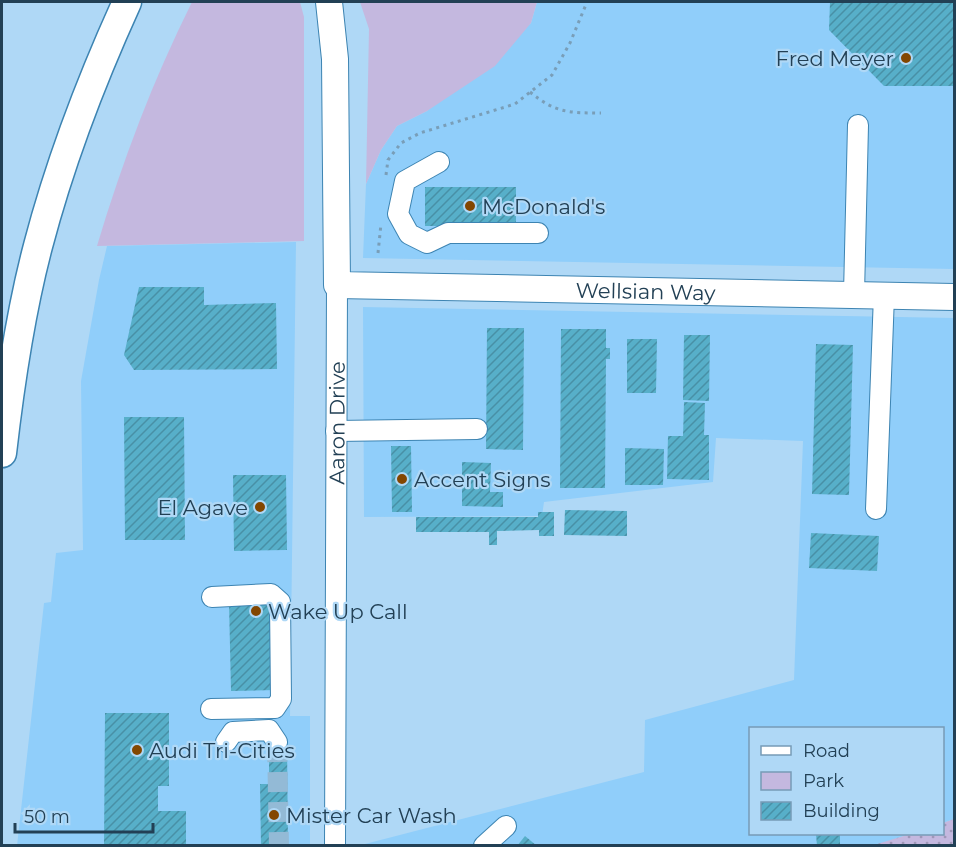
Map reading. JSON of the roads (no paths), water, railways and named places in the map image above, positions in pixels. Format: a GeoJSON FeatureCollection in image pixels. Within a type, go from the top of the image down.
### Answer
{"type":"FeatureCollection","features":[{"type":"Feature","properties":{"kind":"highway"},"geometry":{"type":"LineString","coordinates":[[2,453],[14,360],[43,226],[81,111],[127,2]]}},
{"type":"Feature","properties":{"kind":"main road","name":"Aaron Drive"},"geometry":{"type":"LineString","coordinates":[[329,2],[336,59],[337,285]]}},
{"type":"Feature","properties":{"kind":"main road","name":"Wellsian Way"},"geometry":{"type":"LineString","coordinates":[[337,285],[954,297]]}},
{"type":"Feature","properties":{"kind":"street"},"geometry":{"type":"LineString","coordinates":[[854,294],[858,125]]}},
{"type":"Feature","properties":{"kind":"street"},"geometry":{"type":"LineString","coordinates":[[439,162],[405,181],[398,214],[410,234],[427,243],[448,233],[538,233]]}},
{"type":"Feature","properties":{"kind":"street","name":"Aaron Drive"},"geometry":{"type":"LineString","coordinates":[[335,846],[337,285]]}},
{"type":"Feature","properties":{"kind":"street"},"geometry":{"type":"LineString","coordinates":[[876,509],[884,295]]}},
{"type":"Feature","properties":{"kind":"street"},"geometry":{"type":"LineString","coordinates":[[336,430],[477,429]]}},
{"type":"Feature","properties":{"kind":"street"},"geometry":{"type":"LineString","coordinates":[[211,709],[275,708],[280,699],[280,602],[271,594],[212,597]]}},
{"type":"Feature","properties":{"kind":"street"},"geometry":{"type":"LineString","coordinates":[[226,742],[233,732],[269,730],[277,742]]}},
{"type":"Feature","properties":{"kind":"street"},"geometry":{"type":"LineString","coordinates":[[484,846],[506,826]]}},
{"type":"Feature","properties":{"kind":"tunnel"},"geometry":{"type":"LineString","coordinates":[[277,742],[279,846]]}},
{"type":"Feature","properties":{"kind":"place","name":"Fred Meyer"},"geometry":{"type":"Point","coordinates":[906,58]}},
{"type":"Feature","properties":{"kind":"place","name":"McDonald's"},"geometry":{"type":"Point","coordinates":[470,206]}},
{"type":"Feature","properties":{"kind":"place","name":"Accent Signs"},"geometry":{"type":"Point","coordinates":[402,479]}},
{"type":"Feature","properties":{"kind":"place","name":"El Agave"},"geometry":{"type":"Point","coordinates":[260,507]}},
{"type":"Feature","properties":{"kind":"place","name":"Wake Up Call"},"geometry":{"type":"Point","coordinates":[256,611]}},
{"type":"Feature","properties":{"kind":"place","name":"Audi Tri-Cities"},"geometry":{"type":"Point","coordinates":[137,750]}},
{"type":"Feature","properties":{"kind":"place","name":"Mister Car Wash"},"geometry":{"type":"Point","coordinates":[274,815]}}]}
